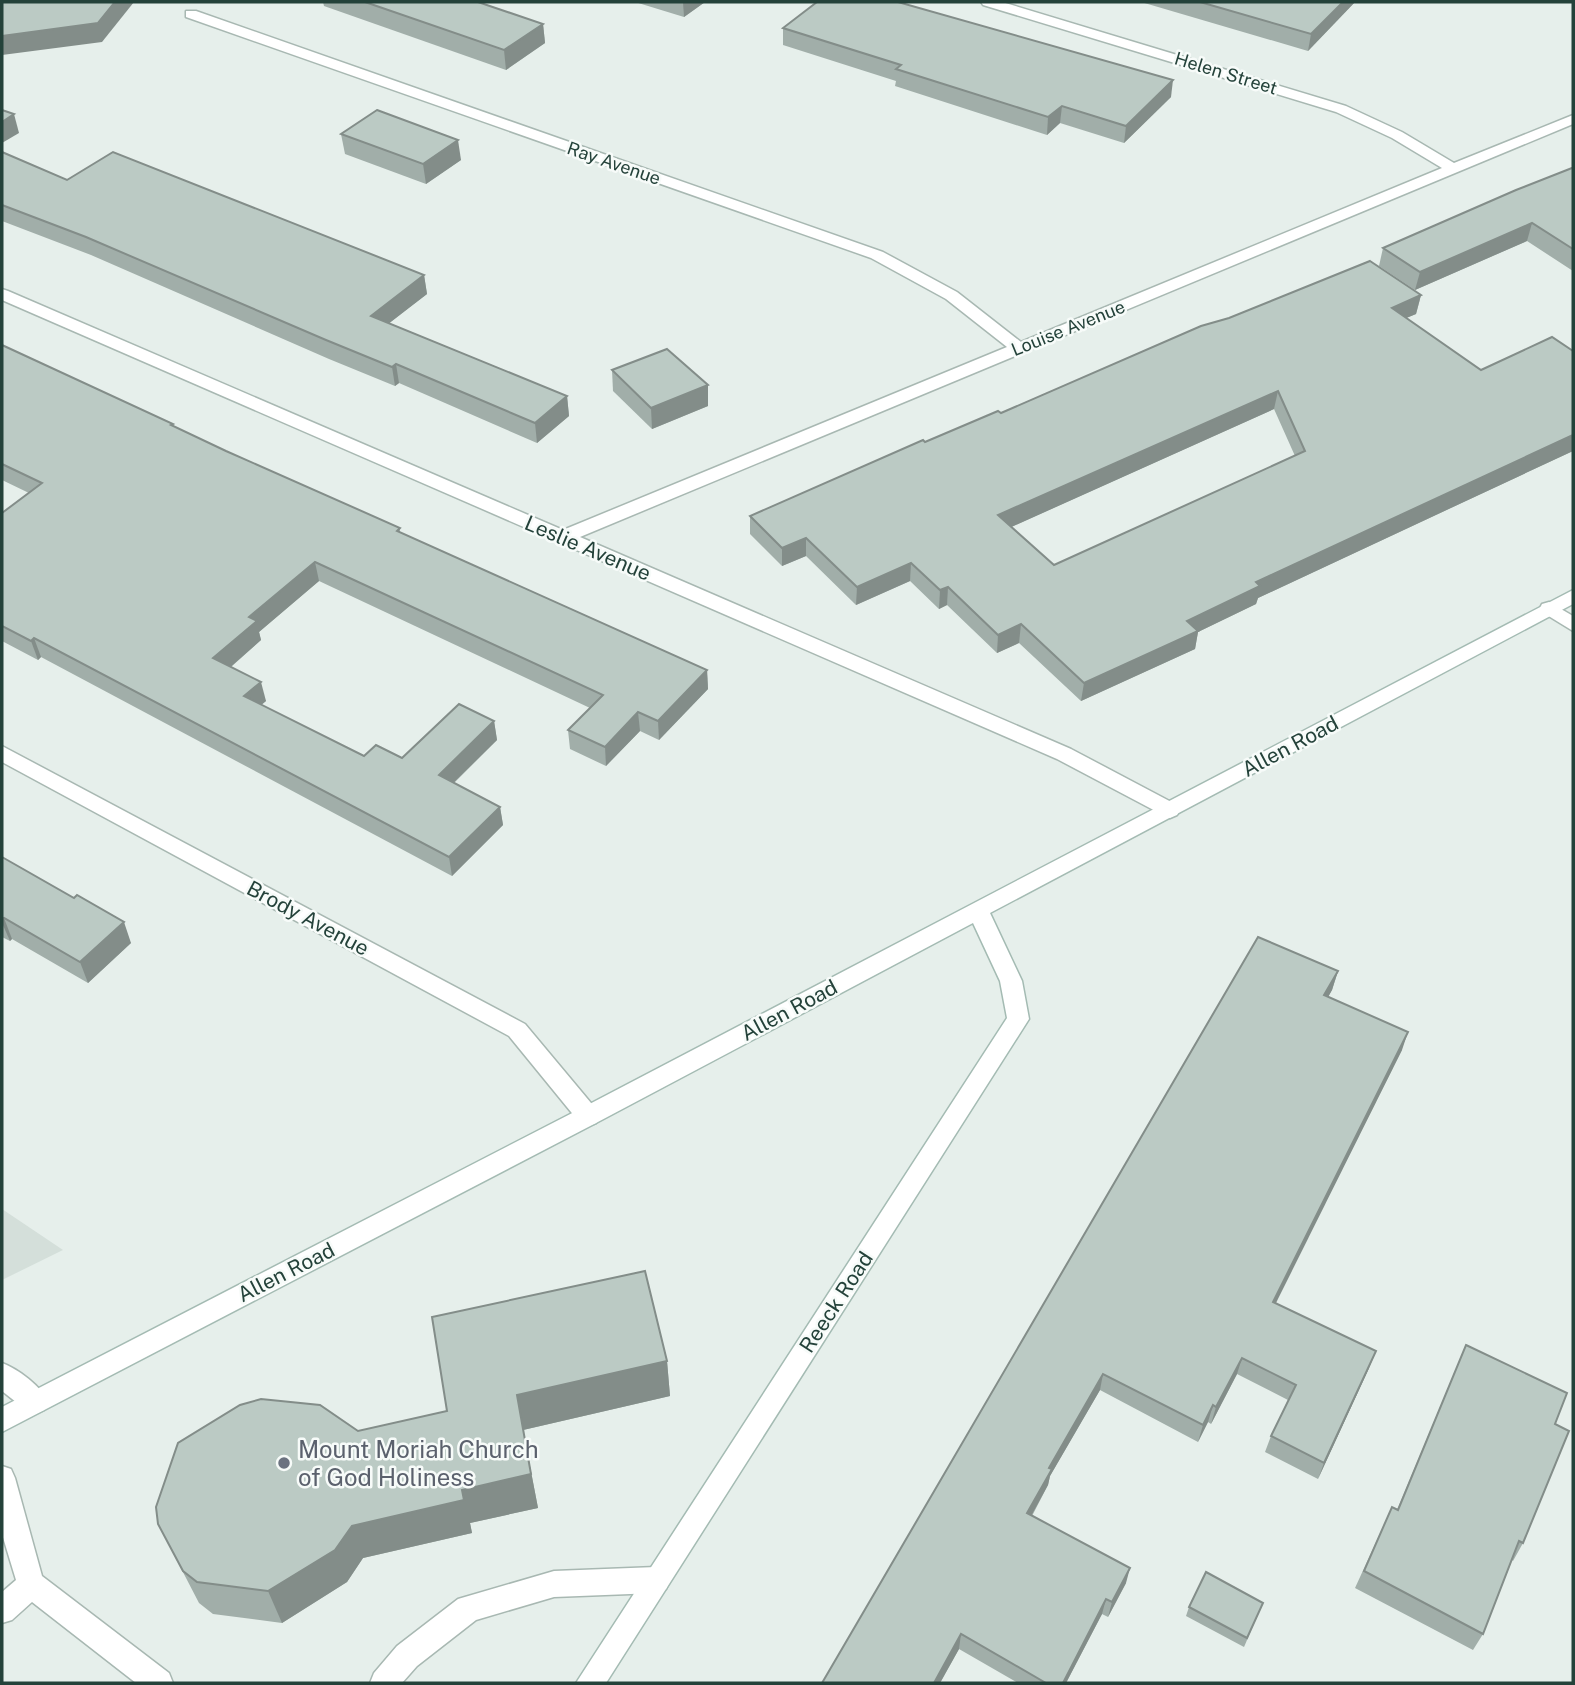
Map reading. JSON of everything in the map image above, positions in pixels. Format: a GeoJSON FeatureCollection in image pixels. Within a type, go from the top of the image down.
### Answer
{"type":"FeatureCollection","features":[{"type":"Feature","properties":{"kind":"street","name":"Helen Street"},"geometry":{"type":"LineString","coordinates":[[988,2],[1341,109],[1397,135],[1454,169]]}},
{"type":"Feature","properties":{"kind":"street","name":"Ray Avenue"},"geometry":{"type":"LineString","coordinates":[[191,14],[877,255],[956,297],[990,322],[1018,348]]}},
{"type":"Feature","properties":{"kind":"street","name":"Louise Avenue"},"geometry":{"type":"LineString","coordinates":[[563,537],[1573,119]]}},
{"type":"Feature","properties":{"kind":"street","name":"Leslie Avenue"},"geometry":{"type":"LineString","coordinates":[[2,294],[1064,754],[1170,810]]}},
{"type":"Feature","properties":{"kind":"street","name":"Allen Road"},"geometry":{"type":"LineString","coordinates":[[2,1420],[588,1116],[1573,596]]}},
{"type":"Feature","properties":{"kind":"street"},"geometry":{"type":"LineString","coordinates":[[1549,608],[1573,625]]}},
{"type":"Feature","properties":{"kind":"street","name":"Brody Avenue"},"geometry":{"type":"LineString","coordinates":[[2,753],[517,1030],[588,1116]]}},
{"type":"Feature","properties":{"kind":"street","name":"Reeck Road"},"geometry":{"type":"LineString","coordinates":[[590,1683],[1018,1019],[1012,981],[978,910]]}},
{"type":"Feature","properties":{"kind":"street"},"geometry":{"type":"LineString","coordinates":[[2,1375],[35,1402]]}},
{"type":"Feature","properties":{"kind":"street"},"geometry":{"type":"LineString","coordinates":[[2,1478],[31,1585],[159,1683]]}},
{"type":"Feature","properties":{"kind":"street"},"geometry":{"type":"LineString","coordinates":[[384,1683],[407,1656],[468,1609],[554,1584],[656,1580]]}},
{"type":"Feature","properties":{"kind":"street"},"geometry":{"type":"LineString","coordinates":[[2,1610],[31,1585]]}},
{"type":"Feature","properties":{"kind":"shaded area"},"geometry":{"type":"Polygon","coordinates":[[[2,1209],[63,1250],[2,1280],[2,1209]]]}},
{"type":"Feature","properties":{"kind":"building"},"geometry":{"type":"Polygon","coordinates":[[[2,2],[115,2],[98,23],[2,36],[2,2]]]}},
{"type":"Feature","properties":{"kind":"building"},"geometry":{"type":"Polygon","coordinates":[[[365,2],[478,2],[543,24],[504,50],[365,2]]]}},
{"type":"Feature","properties":{"kind":"building"},"geometry":{"type":"Polygon","coordinates":[[[817,2],[898,2],[1173,80],[1126,126],[1062,106],[1048,117],[896,69],[901,65],[783,28],[817,2]]]}},
{"type":"Feature","properties":{"kind":"building"},"geometry":{"type":"Polygon","coordinates":[[[1200,2],[1343,2],[1311,34],[1200,2]]]}},
{"type":"Feature","properties":{"kind":"building"},"geometry":{"type":"Polygon","coordinates":[[[2,110],[14,114],[2,122],[2,110]]]}},
{"type":"Feature","properties":{"kind":"building"},"geometry":{"type":"Polygon","coordinates":[[[377,110],[458,140],[423,164],[341,134],[377,110]]]}},
{"type":"Feature","properties":{"kind":"building"},"geometry":{"type":"Polygon","coordinates":[[[2,152],[67,180],[113,152],[424,275],[371,316],[567,396],[535,423],[396,364],[392,367],[86,237],[2,205],[2,152]]]}},
{"type":"Feature","properties":{"kind":"building"},"geometry":{"type":"Polygon","coordinates":[[[1572,168],[1573,249],[1532,223],[1420,272],[1383,248],[1516,190],[1572,168]]]}},
{"type":"Feature","properties":{"kind":"building"},"geometry":{"type":"Polygon","coordinates":[[[1370,261],[1421,295],[1392,308],[1481,370],[1552,337],[1573,351],[1573,435],[1256,582],[1260,586],[1187,621],[1198,631],[1084,683],[1021,624],[998,635],[948,587],[940,590],[911,563],[857,587],[806,538],[782,548],[750,516],[923,440],[925,442],[998,411],[1001,413],[1201,326],[1229,318],[1370,261]],[[1278,391],[998,515],[1054,565],[1305,451],[1278,391]]]}},
{"type":"Feature","properties":{"kind":"building"},"geometry":{"type":"Polygon","coordinates":[[[2,345],[226,451],[400,528],[397,531],[707,670],[658,721],[638,712],[605,747],[568,730],[603,695],[315,562],[249,617],[257,621],[213,658],[261,682],[244,696],[364,756],[376,745],[402,758],[459,704],[494,721],[439,775],[500,807],[449,857],[34,638],[31,641],[2,626],[2,513],[42,483],[2,464],[2,345]]]}},
{"type":"Feature","properties":{"kind":"building"},"geometry":{"type":"Polygon","coordinates":[[[667,349],[708,385],[651,408],[612,370],[667,349]]]}},
{"type":"Feature","properties":{"kind":"building"},"geometry":{"type":"Polygon","coordinates":[[[2,857],[74,898],[77,895],[124,922],[80,962],[2,919],[2,857]]]}},
{"type":"Feature","properties":{"kind":"building"},"geometry":{"type":"Polygon","coordinates":[[[1258,937],[1338,971],[1324,995],[1408,1032],[1273,1302],[1376,1351],[1324,1463],[1271,1436],[1296,1385],[1242,1358],[1216,1407],[1213,1405],[1203,1425],[1103,1374],[1049,1468],[1052,1469],[1027,1513],[1130,1568],[1112,1602],[1106,1599],[1063,1683],[1046,1683],[961,1634],[934,1683],[822,1683],[1258,937]]]}},
{"type":"Feature","properties":{"kind":"building","name":"Mount Moriah Church of God Holiness"},"geometry":{"type":"Polygon","coordinates":[[[645,1271],[667,1361],[517,1395],[531,1474],[462,1490],[464,1500],[352,1526],[335,1550],[268,1591],[197,1582],[183,1571],[158,1524],[156,1507],[178,1443],[240,1405],[261,1399],[320,1405],[358,1431],[447,1411],[432,1317],[645,1271]]]}},
{"type":"Feature","properties":{"kind":"building"},"geometry":{"type":"Polygon","coordinates":[[[1466,1345],[1567,1393],[1555,1424],[1569,1431],[1523,1543],[1519,1541],[1483,1634],[1364,1571],[1392,1507],[1398,1510],[1466,1345]]]}},
{"type":"Feature","properties":{"kind":"building"},"geometry":{"type":"Polygon","coordinates":[[[1206,1572],[1263,1603],[1247,1638],[1189,1607],[1206,1572]]]}},
{"type":"Feature","properties":{"kind":"place","name":"Mount Moriah Church of God Holiness"},"geometry":{"type":"Point","coordinates":[284,1463]}}]}
